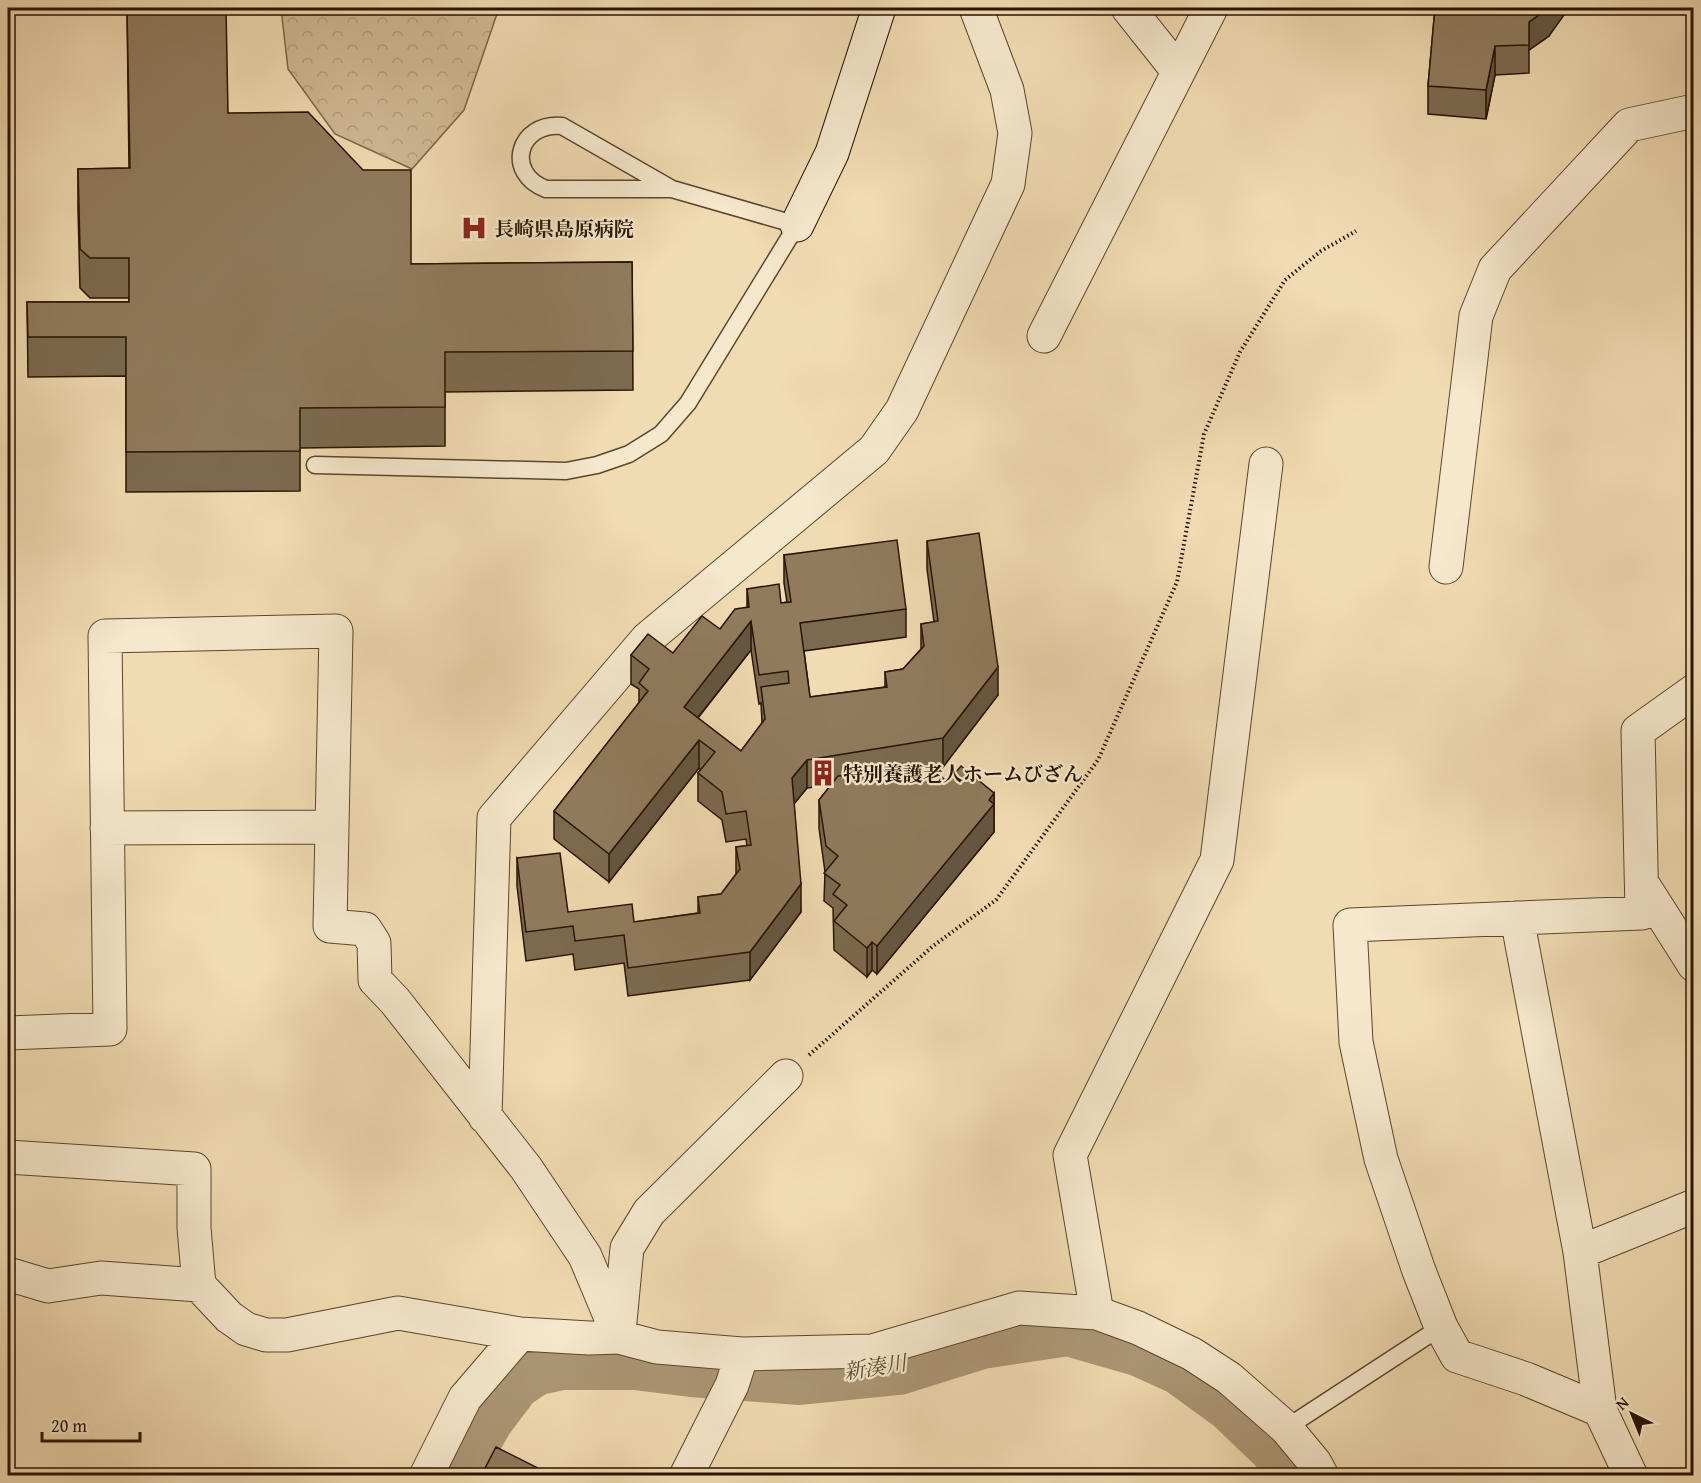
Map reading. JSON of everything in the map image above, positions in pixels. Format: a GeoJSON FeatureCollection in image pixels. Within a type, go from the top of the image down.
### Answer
{"type":"FeatureCollection","features":[{"type":"Feature","properties":{"kind":"street"},"geometry":{"type":"LineString","coordinates":[[797,225],[832,153],[879,8]]}},
{"type":"Feature","properties":{"kind":"street"},"geometry":{"type":"LineString","coordinates":[[484,1117],[494,818],[648,639],[874,450],[902,410],[1008,184],[1015,134],[1007,90],[976,8]]}},
{"type":"Feature","properties":{"kind":"street"},"geometry":{"type":"LineString","coordinates":[[1128,8],[1178,71]]}},
{"type":"Feature","properties":{"kind":"street"},"geometry":{"type":"LineString","coordinates":[[1044,336],[1211,8]]}},
{"type":"Feature","properties":{"kind":"street"},"geometry":{"type":"LineString","coordinates":[[1446,567],[1476,316],[1495,269],[1629,124],[1694,111]]}},
{"type":"Feature","properties":{"kind":"street"},"geometry":{"type":"LineString","coordinates":[[1097,1312],[1070,1155],[1217,860],[1266,464]]}},
{"type":"Feature","properties":{"kind":"street"},"geometry":{"type":"LineString","coordinates":[[8,1033],[110,1029],[105,636],[336,631],[330,926],[365,929],[374,943],[375,980],[395,1001],[526,1168],[585,1256],[619,1337]]}},
{"type":"Feature","properties":{"kind":"street"},"geometry":{"type":"LineString","coordinates":[[1600,1410],[1526,1379],[1457,1356],[1441,1327],[1419,1271],[1381,1159],[1356,1042],[1350,925],[1642,913],[1638,731],[1694,691]]}},
{"type":"Feature","properties":{"kind":"street"},"geometry":{"type":"LineString","coordinates":[[107,828],[332,827]]}},
{"type":"Feature","properties":{"kind":"street"},"geometry":{"type":"LineString","coordinates":[[1642,883],[1694,965]]}},
{"type":"Feature","properties":{"kind":"street"},"geometry":{"type":"LineString","coordinates":[[1517,918],[1580,1252],[1600,1410],[1630,1476]]}},
{"type":"Feature","properties":{"kind":"street"},"geometry":{"type":"LineString","coordinates":[[619,1337],[627,1248],[649,1212],[786,1076]]}},
{"type":"Feature","properties":{"kind":"street"},"geometry":{"type":"LineString","coordinates":[[8,1157],[194,1169],[194,1228],[199,1285],[229,1317],[246,1329],[266,1335],[287,1335],[398,1313],[520,1334],[589,1338],[619,1337],[738,1366],[872,1351],[1019,1308],[1097,1312],[1138,1328],[1192,1354],[1229,1378],[1286,1428],[1316,1463],[1322,1476]]}},
{"type":"Feature","properties":{"kind":"street"},"geometry":{"type":"LineString","coordinates":[[1580,1252],[1694,1206]]}},
{"type":"Feature","properties":{"kind":"street"},"geometry":{"type":"LineString","coordinates":[[8,1274],[48,1286],[101,1278],[199,1285]]}},
{"type":"Feature","properties":{"kind":"street"},"geometry":{"type":"LineString","coordinates":[[426,1476],[465,1398],[520,1334]]}},
{"type":"Feature","properties":{"kind":"street"},"geometry":{"type":"LineString","coordinates":[[686,1476],[738,1366]]}},
{"type":"Feature","properties":{"kind":"lane"},"geometry":{"type":"LineString","coordinates":[[315,465],[566,471],[597,465],[629,454],[661,434],[688,403],[797,225],[672,189],[562,126],[542,127],[533,132],[526,140],[522,150],[521,160],[529,179],[537,186],[546,189],[672,189]]}},
{"type":"Feature","properties":{"kind":"lane"},"geometry":{"type":"LineString","coordinates":[[1286,1428],[1441,1327]]}},
{"type":"Feature","properties":{"kind":"path"},"geometry":{"type":"LineString","coordinates":[[786,1076],[933,946],[996,900],[1098,760],[1177,582],[1204,434],[1240,352],[1285,280],[1321,251],[1356,231]]}},
{"type":"Feature","properties":{"kind":"green space"},"geometry":{"type":"Polygon","coordinates":[[[281,8],[499,8],[464,110],[412,169],[335,134],[288,69],[281,8]]]}},
{"type":"Feature","properties":{"kind":"building"},"geometry":{"type":"Polygon","coordinates":[[[127,8],[226,8],[228,113],[308,112],[363,170],[411,170],[411,264],[632,262],[633,351],[445,352],[445,407],[300,408],[300,451],[126,452],[126,337],[28,337],[27,302],[129,302],[129,258],[90,258],[80,249],[78,169],[130,168],[127,8]]]}},
{"type":"Feature","properties":{"kind":"building"},"geometry":{"type":"Polygon","coordinates":[[[1435,8],[1549,8],[1529,22],[1529,45],[1495,46],[1486,90],[1428,86],[1435,8]]]}},
{"type":"Feature","properties":{"kind":"building","name":"特別養護老人ホームびざん"},"geometry":{"type":"Polygon","coordinates":[[[979,533],[998,667],[943,738],[807,760],[792,778],[801,884],[750,952],[628,968],[624,935],[575,941],[573,926],[526,932],[517,858],[560,853],[568,912],[632,904],[634,922],[700,913],[698,897],[721,894],[740,869],[736,847],[751,845],[746,811],[726,814],[722,792],[698,773],[715,752],[699,740],[609,854],[554,811],[648,691],[639,683],[649,669],[631,655],[648,634],[673,653],[702,616],[720,629],[735,609],[749,607],[747,589],[779,584],[781,603],[791,602],[784,555],[897,540],[906,609],[800,623],[810,697],[887,687],[885,672],[903,669],[924,646],[921,624],[938,621],[927,541],[979,533]],[[751,621],[684,707],[741,751],[765,719],[761,687],[789,683],[788,671],[759,675],[751,621]]]}},
{"type":"Feature","properties":{"kind":"building"},"geometry":{"type":"Polygon","coordinates":[[[911,766],[926,779],[934,771],[948,782],[961,766],[994,793],[989,800],[994,804],[877,946],[872,942],[867,948],[834,921],[847,905],[833,894],[840,885],[824,873],[838,856],[826,846],[819,800],[838,776],[886,773],[898,782],[911,766]]]}},
{"type":"Feature","properties":{"kind":"building"},"geometry":{"type":"Polygon","coordinates":[[[496,1447],[538,1468],[534,1476],[481,1476],[496,1447]]]}},
{"type":"Feature","properties":{"kind":"waterway","name":"新湊川"},"geometry":{"type":"LineString","coordinates":[[452,1476],[485,1418],[513,1381],[534,1367],[562,1361],[635,1361],[692,1368],[800,1376],[898,1366],[981,1340],[1068,1327],[1141,1348],[1181,1366],[1232,1403],[1276,1445],[1301,1476]]}},
{"type":"Feature","properties":{"kind":"place","name":"長崎県島原病院"},"geometry":{"type":"Point","coordinates":[474,228]}},
{"type":"Feature","properties":{"kind":"place","name":"特別養護老人ホームびざん"},"geometry":{"type":"Point","coordinates":[823,773]}}]}
